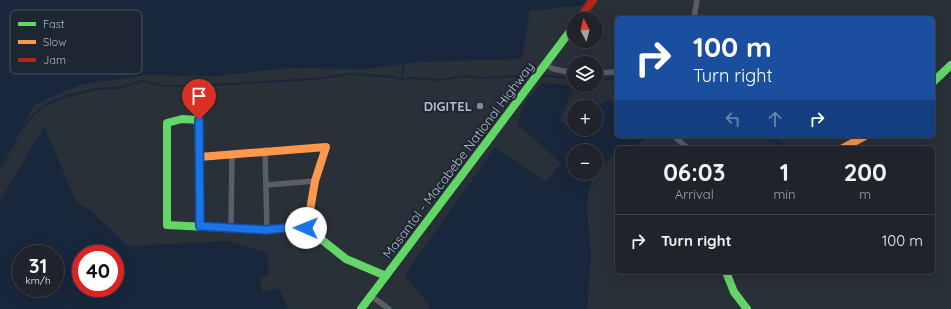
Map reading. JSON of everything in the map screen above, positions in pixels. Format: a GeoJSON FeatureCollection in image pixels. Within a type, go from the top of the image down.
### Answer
{"type":"FeatureCollection","features":[{"type":"Feature","properties":{"kind":"street"},"geometry":{"type":"LineString","coordinates":[[584,12],[593,0]]}},
{"type":"Feature","properties":{"kind":"street"},"geometry":{"type":"LineString","coordinates":[[694,16],[698,0]]}},
{"type":"Feature","properties":{"kind":"street","name":"Masantol - Macabebe National Highway"},"geometry":{"type":"LineString","coordinates":[[361,309],[567,35]]}},
{"type":"Feature","properties":{"kind":"street"},"geometry":{"type":"LineString","coordinates":[[935,80],[951,65]]}},
{"type":"Feature","properties":{"kind":"street"},"geometry":{"type":"LineString","coordinates":[[544,66],[567,72]]}},
{"type":"Feature","properties":{"kind":"street"},"geometry":{"type":"LineString","coordinates":[[603,72],[615,72]]}},
{"type":"Feature","properties":{"kind":"street"},"geometry":{"type":"LineString","coordinates":[[199,106],[200,226]]}},
{"type":"Feature","properties":{"kind":"street"},"geometry":{"type":"LineString","coordinates":[[199,120],[182,119],[167,123],[168,225],[232,227],[266,230],[293,227],[306,228],[346,259],[386,276]]}},
{"type":"Feature","properties":{"kind":"street"},"geometry":{"type":"LineString","coordinates":[[676,138],[685,146]]}},
{"type":"Feature","properties":{"kind":"street"},"geometry":{"type":"LineString","coordinates":[[847,146],[861,138]]}},
{"type":"Feature","properties":{"kind":"street"},"geometry":{"type":"LineString","coordinates":[[199,157],[265,150],[326,147],[315,181],[306,228]]}},
{"type":"Feature","properties":{"kind":"street"},"geometry":{"type":"LineString","coordinates":[[265,150],[266,230]]}},
{"type":"Feature","properties":{"kind":"street"},"geometry":{"type":"LineString","coordinates":[[232,153],[232,227]]}},
{"type":"Feature","properties":{"kind":"street"},"geometry":{"type":"LineString","coordinates":[[266,185],[315,181]]}},
{"type":"Feature","properties":{"kind":"street"},"geometry":{"type":"LineString","coordinates":[[726,274],[738,299],[747,309]]}},
{"type":"Feature","properties":{"kind":"street"},"geometry":{"type":"LineString","coordinates":[[371,296],[389,309]]}},
{"type":"Feature","properties":{"kind":"water"},"geometry":{"type":"Polygon","coordinates":[[[0,0],[586,0],[582,5],[530,11],[522,59],[414,62],[368,69],[289,68],[216,76],[146,75],[79,85],[35,104],[0,165],[0,0]]]}},
{"type":"Feature","properties":{"kind":"water"},"geometry":{"type":"Polygon","coordinates":[[[542,83],[567,85],[567,92],[572,92],[568,100],[567,100],[560,121],[567,125],[567,136],[603,136],[603,103],[610,100],[615,106],[615,138],[641,138],[643,140],[635,146],[615,146],[615,153],[603,166],[603,144],[567,144],[567,180],[591,180],[588,192],[587,208],[591,255],[587,309],[428,309],[430,305],[404,276],[495,147],[546,182],[561,163],[517,124],[526,101],[542,83]]]}},
{"type":"Feature","properties":{"kind":"water"},"geometry":{"type":"Polygon","coordinates":[[[44,127],[77,203],[89,209],[128,246],[227,241],[267,253],[269,275],[259,278],[263,292],[279,288],[288,309],[0,309],[0,201],[44,127]]]}},
{"type":"Feature","properties":{"kind":"waterway"},"geometry":{"type":"LineString","coordinates":[[402,79],[404,62]]}},
{"type":"Feature","properties":{"kind":"waterway"},"geometry":{"type":"LineString","coordinates":[[0,170],[18,134],[34,114],[48,104],[64,97],[95,89],[118,88],[142,81],[164,86],[194,86],[315,79],[350,74],[394,77],[402,80],[409,78],[442,80],[463,76],[483,78],[533,75]]}},
{"type":"Feature","properties":{"kind":"waterway"},"geometry":{"type":"LineString","coordinates":[[539,75],[567,78]]}},
{"type":"Feature","properties":{"kind":"waterway"},"geometry":{"type":"LineString","coordinates":[[603,79],[615,78]]}},
{"type":"Feature","properties":{"kind":"waterway"},"geometry":{"type":"LineString","coordinates":[[768,138],[785,146]]}},
{"type":"Feature","properties":{"kind":"traffic: fast"},"geometry":{"type":"LineString","coordinates":[[361,309],[567,35]]}},
{"type":"Feature","properties":{"kind":"traffic: fast"},"geometry":{"type":"LineString","coordinates":[[935,80],[951,65]]}},
{"type":"Feature","properties":{"kind":"traffic: fast"},"geometry":{"type":"LineString","coordinates":[[199,150],[199,120],[182,119],[167,123],[167,225],[267,230],[293,227],[307,228],[346,259],[386,276]]}},
{"type":"Feature","properties":{"kind":"traffic: fast"},"geometry":{"type":"LineString","coordinates":[[727,274],[734,292],[747,309]]}},
{"type":"Feature","properties":{"kind":"traffic: slow"},"geometry":{"type":"LineString","coordinates":[[847,146],[861,138]]}},
{"type":"Feature","properties":{"kind":"traffic: slow"},"geometry":{"type":"LineString","coordinates":[[199,150],[199,157],[326,147],[315,181],[307,228]]}},
{"type":"Feature","properties":{"kind":"traffic: jam"},"geometry":{"type":"LineString","coordinates":[[584,12],[593,0]]}},
{"type":"Feature","properties":{"kind":"place","name":"DIGITEL"},"geometry":{"type":"Point","coordinates":[480,106]}},
{"type":"Feature","properties":{"kind":"route"},"geometry":{"type":"LineString","coordinates":[[199,120],[200,226],[266,230],[293,227],[306,228]]}}]}
